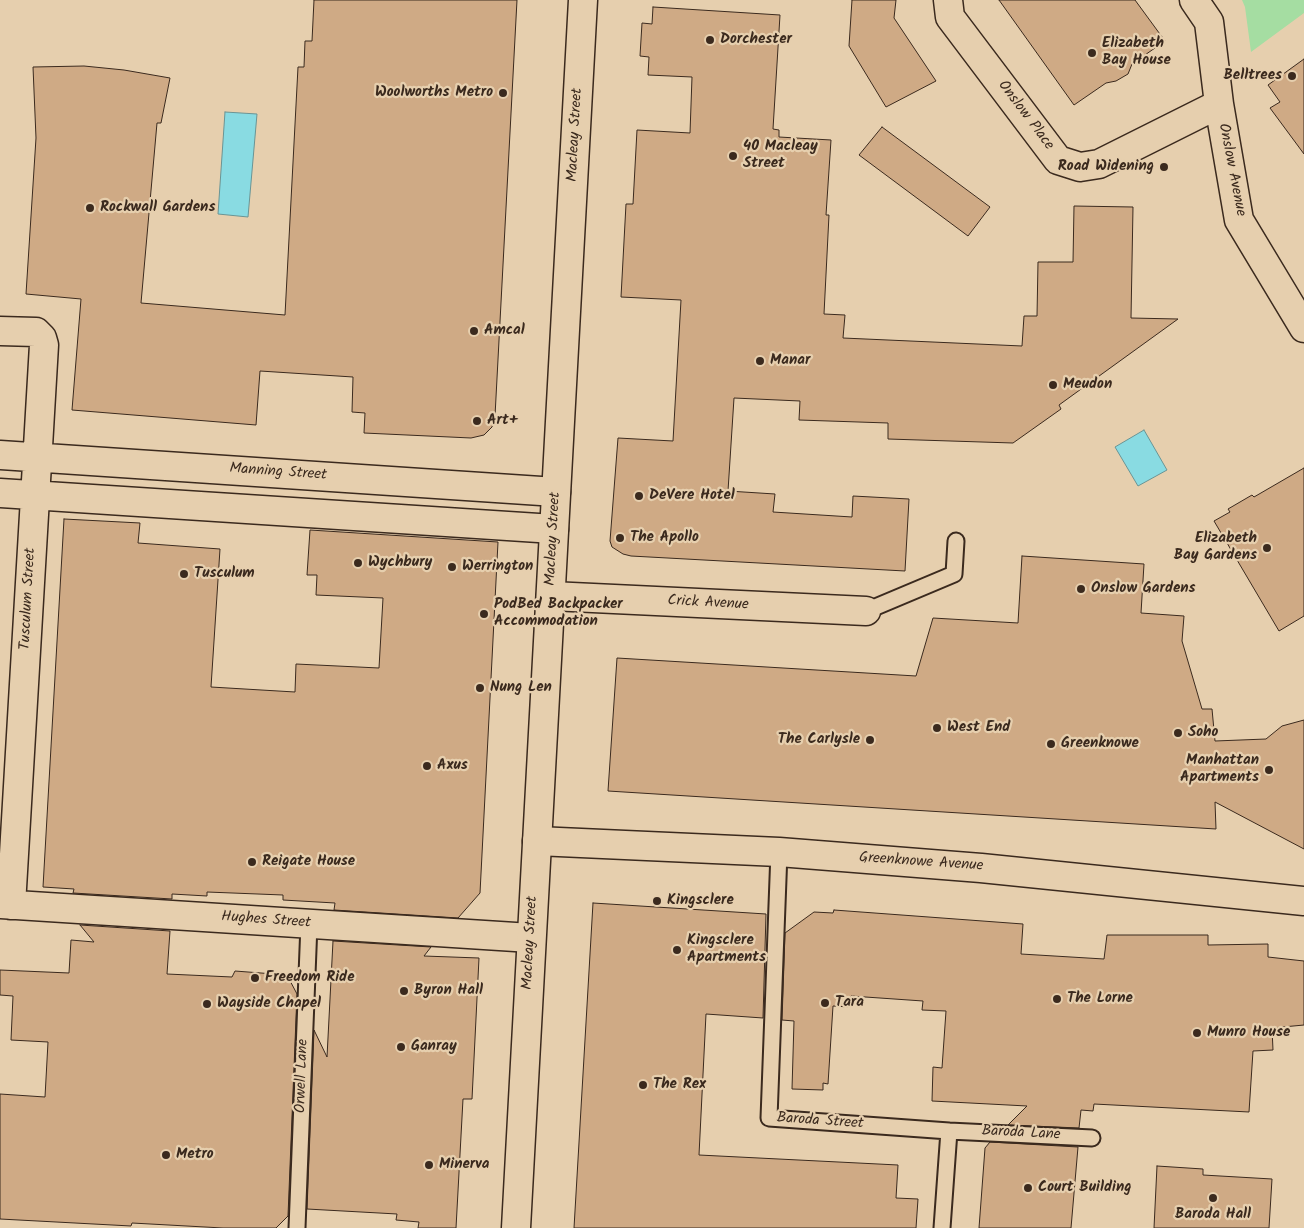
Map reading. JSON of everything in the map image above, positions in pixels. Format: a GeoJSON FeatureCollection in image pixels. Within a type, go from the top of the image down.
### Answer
{"type":"FeatureCollection","features":[{"type":"Feature","properties":{"kind":"street","name":"Macleay Street"},"geometry":{"type":"LineString","coordinates":[[516,1228],[583,0]]}},
{"type":"Feature","properties":{"kind":"street","name":"Onslow Place"},"geometry":{"type":"LineString","coordinates":[[948,0],[950,17],[1058,160],[1080,167],[1099,164],[1219,104]]}},
{"type":"Feature","properties":{"kind":"street","name":"Onslow Avenue"},"geometry":{"type":"LineString","coordinates":[[1194,0],[1209,22],[1219,104],[1239,220],[1304,328]]}},
{"type":"Feature","properties":{"kind":"street","name":"Tusculum Street"},"geometry":{"type":"LineString","coordinates":[[0,331],[36,332],[42,338],[44,345],[6,904]]}},
{"type":"Feature","properties":{"kind":"street","name":"Manning Street"},"geometry":{"type":"LineString","coordinates":[[0,455],[556,492]]}},
{"type":"Feature","properties":{"kind":"street"},"geometry":{"type":"LineString","coordinates":[[0,493],[554,529]]}},
{"type":"Feature","properties":{"kind":"street","name":"Crick Avenue"},"geometry":{"type":"LineString","coordinates":[[551,596],[866,611]]}},
{"type":"Feature","properties":{"kind":"street","name":"Greenknowe Avenue"},"geometry":{"type":"LineString","coordinates":[[537,841],[779,852],[981,868],[1304,901]]}},
{"type":"Feature","properties":{"kind":"street","name":"Hughes Street"},"geometry":{"type":"LineString","coordinates":[[6,904],[531,938]]}},
{"type":"Feature","properties":{"kind":"lane"},"geometry":{"type":"LineString","coordinates":[[866,611],[954,574],[956,541]]}},
{"type":"Feature","properties":{"kind":"lane","name":"Baroda Street"},"geometry":{"type":"LineString","coordinates":[[779,852],[769,1118],[949,1131]]}},
{"type":"Feature","properties":{"kind":"lane","name":"Orwell Lane"},"geometry":{"type":"LineString","coordinates":[[297,1228],[309,924]]}},
{"type":"Feature","properties":{"kind":"lane"},"geometry":{"type":"LineString","coordinates":[[942,1228],[949,1131]]}},
{"type":"Feature","properties":{"kind":"lane","name":"Baroda Lane"},"geometry":{"type":"LineString","coordinates":[[949,1131],[1092,1138]]}},
{"type":"Feature","properties":{"kind":"green space"},"geometry":{"type":"Polygon","coordinates":[[[1242,0],[1304,0],[1304,13],[1251,52],[1245,7],[1242,0]]]}},
{"type":"Feature","properties":{"kind":"water"},"geometry":{"type":"Polygon","coordinates":[[[225,112],[257,114],[248,217],[218,214],[225,112]]]}},
{"type":"Feature","properties":{"kind":"water"},"geometry":{"type":"Polygon","coordinates":[[[1144,430],[1167,470],[1138,486],[1115,447],[1144,430]]]}},
{"type":"Feature","properties":{"kind":"building"},"geometry":{"type":"Polygon","coordinates":[[[314,0],[517,0],[495,416],[492,427],[484,435],[471,438],[364,433],[365,413],[352,412],[353,377],[260,371],[256,425],[72,410],[81,299],[26,294],[36,138],[33,67],[84,66],[124,70],[170,78],[161,123],[157,123],[141,303],[285,315],[298,67],[304,67],[305,41],[312,41],[314,0]]]}},
{"type":"Feature","properties":{"kind":"building"},"geometry":{"type":"Polygon","coordinates":[[[852,0],[896,0],[894,18],[936,81],[886,107],[849,46],[852,0]]]}},
{"type":"Feature","properties":{"kind":"building","name":"Elizabeth Bay House"},"geometry":{"type":"Polygon","coordinates":[[[999,0],[1135,0],[1165,41],[1132,64],[1128,74],[1116,81],[1106,83],[1074,105],[999,0]]]}},
{"type":"Feature","properties":{"kind":"building"},"geometry":{"type":"Polygon","coordinates":[[[653,7],[780,15],[773,129],[779,130],[779,137],[831,140],[826,215],[829,215],[824,314],[845,315],[843,338],[1022,346],[1024,316],[1037,316],[1038,262],[1073,262],[1074,206],[1133,207],[1131,318],[1178,319],[1059,405],[1061,409],[1013,443],[888,439],[888,423],[799,420],[800,401],[734,398],[728,491],[775,494],[773,512],[852,517],[853,496],[909,499],[905,571],[631,556],[623,554],[612,547],[610,541],[618,438],[673,441],[681,300],[621,297],[626,204],[633,204],[637,130],[690,133],[692,77],[648,75],[649,57],[640,56],[642,23],[652,24],[653,7]]]}},
{"type":"Feature","properties":{"kind":"building","name":"Belltrees"},"geometry":{"type":"Polygon","coordinates":[[[1304,59],[1304,154],[1270,108],[1280,102],[1268,85],[1304,59]]]}},
{"type":"Feature","properties":{"kind":"building"},"geometry":{"type":"Polygon","coordinates":[[[882,127],[990,207],[968,236],[859,155],[882,127]]]}},
{"type":"Feature","properties":{"kind":"building","name":"Elizabeth Bay Gardens"},"geometry":{"type":"Polygon","coordinates":[[[1304,468],[1304,616],[1279,631],[1214,521],[1230,512],[1228,509],[1252,495],[1254,497],[1304,468]]]}},
{"type":"Feature","properties":{"kind":"building"},"geometry":{"type":"Polygon","coordinates":[[[64,519],[140,523],[138,543],[220,549],[211,687],[295,692],[296,664],[379,668],[383,598],[316,595],[317,575],[307,575],[310,530],[498,542],[480,893],[458,918],[334,910],[335,903],[283,900],[283,895],[207,892],[207,896],[172,894],[172,899],[73,893],[74,889],[43,887],[64,519]]]}},
{"type":"Feature","properties":{"kind":"building"},"geometry":{"type":"Polygon","coordinates":[[[1022,556],[1144,564],[1141,613],[1184,616],[1182,641],[1202,709],[1212,709],[1215,741],[1266,739],[1282,726],[1304,720],[1304,849],[1215,802],[1216,829],[608,791],[617,658],[916,676],[933,618],[1018,623],[1022,556]]]}},
{"type":"Feature","properties":{"kind":"building","name":"The Rex"},"geometry":{"type":"Polygon","coordinates":[[[593,903],[766,914],[763,1018],[706,1014],[699,1155],[898,1165],[896,1198],[918,1199],[916,1228],[574,1228],[593,903]]]}},
{"type":"Feature","properties":{"kind":"building"},"geometry":{"type":"Polygon","coordinates":[[[834,910],[1023,924],[1021,954],[1104,959],[1107,935],[1208,935],[1208,945],[1268,944],[1268,957],[1304,961],[1304,1025],[1272,1028],[1273,1050],[1253,1051],[1249,1112],[1094,1104],[1093,1111],[1081,1110],[1079,1128],[1008,1125],[1027,1106],[932,1101],[933,1067],[942,1068],[946,1011],[922,1010],[923,1001],[851,996],[850,1007],[833,1006],[828,1084],[823,1083],[823,1090],[792,1089],[794,1021],[782,1020],[785,933],[814,912],[833,913],[834,910]]]}},
{"type":"Feature","properties":{"kind":"building"},"geometry":{"type":"Polygon","coordinates":[[[80,925],[170,931],[167,974],[232,977],[235,971],[287,975],[297,994],[288,1216],[276,1228],[223,1228],[132,1223],[131,1226],[0,1219],[0,1094],[45,1097],[48,1042],[11,1040],[13,996],[0,995],[0,970],[69,973],[71,940],[94,942],[80,925]]]}},
{"type":"Feature","properties":{"kind":"building"},"geometry":{"type":"Polygon","coordinates":[[[333,941],[431,947],[424,956],[479,958],[472,1099],[463,1099],[456,1228],[418,1228],[419,1222],[396,1220],[397,1214],[307,1209],[314,1030],[327,1057],[333,941]]]}},
{"type":"Feature","properties":{"kind":"building","name":"Court Building"},"geometry":{"type":"Polygon","coordinates":[[[990,1142],[1078,1147],[1071,1228],[979,1228],[985,1148],[990,1142]]]}},
{"type":"Feature","properties":{"kind":"building","name":"Baroda Hall"},"geometry":{"type":"Polygon","coordinates":[[[1157,1166],[1203,1169],[1203,1175],[1272,1179],[1269,1228],[1154,1228],[1157,1166]]]}},
{"type":"Feature","properties":{"kind":"place","name":"Dorchester"},"geometry":{"type":"Point","coordinates":[710,40]}},
{"type":"Feature","properties":{"kind":"place","name":"Elizabeth Bay House"},"geometry":{"type":"Point","coordinates":[1092,53]}},
{"type":"Feature","properties":{"kind":"place","name":"Belltrees"},"geometry":{"type":"Point","coordinates":[1292,76]}},
{"type":"Feature","properties":{"kind":"place","name":"Woolworths Metro"},"geometry":{"type":"Point","coordinates":[503,93]}},
{"type":"Feature","properties":{"kind":"place","name":"40 Macleay Street"},"geometry":{"type":"Point","coordinates":[733,156]}},
{"type":"Feature","properties":{"kind":"place","name":"Road Widening"},"geometry":{"type":"Point","coordinates":[1164,167]}},
{"type":"Feature","properties":{"kind":"place","name":"Rockwall Gardens"},"geometry":{"type":"Point","coordinates":[90,208]}},
{"type":"Feature","properties":{"kind":"place","name":"Amcal"},"geometry":{"type":"Point","coordinates":[474,331]}},
{"type":"Feature","properties":{"kind":"place","name":"Manar"},"geometry":{"type":"Point","coordinates":[760,361]}},
{"type":"Feature","properties":{"kind":"place","name":"Meudon"},"geometry":{"type":"Point","coordinates":[1053,385]}},
{"type":"Feature","properties":{"kind":"place","name":"Art+"},"geometry":{"type":"Point","coordinates":[477,421]}},
{"type":"Feature","properties":{"kind":"place","name":"DeVere Hotel"},"geometry":{"type":"Point","coordinates":[639,496]}},
{"type":"Feature","properties":{"kind":"place","name":"The Apollo"},"geometry":{"type":"Point","coordinates":[620,538]}},
{"type":"Feature","properties":{"kind":"place","name":"Elizabeth Bay Gardens"},"geometry":{"type":"Point","coordinates":[1267,548]}},
{"type":"Feature","properties":{"kind":"place","name":"Wychbury"},"geometry":{"type":"Point","coordinates":[358,563]}},
{"type":"Feature","properties":{"kind":"place","name":"Werrington"},"geometry":{"type":"Point","coordinates":[452,567]}},
{"type":"Feature","properties":{"kind":"place","name":"Tusculum"},"geometry":{"type":"Point","coordinates":[184,574]}},
{"type":"Feature","properties":{"kind":"place","name":"Onslow Gardens"},"geometry":{"type":"Point","coordinates":[1081,589]}},
{"type":"Feature","properties":{"kind":"place","name":"PodBed Backpacker Accommodation"},"geometry":{"type":"Point","coordinates":[484,614]}},
{"type":"Feature","properties":{"kind":"place","name":"Nung Len"},"geometry":{"type":"Point","coordinates":[480,688]}},
{"type":"Feature","properties":{"kind":"place","name":"West End"},"geometry":{"type":"Point","coordinates":[937,728]}},
{"type":"Feature","properties":{"kind":"place","name":"Soho"},"geometry":{"type":"Point","coordinates":[1178,733]}},
{"type":"Feature","properties":{"kind":"place","name":"The Carlysle"},"geometry":{"type":"Point","coordinates":[870,740]}},
{"type":"Feature","properties":{"kind":"place","name":"Greenknowe"},"geometry":{"type":"Point","coordinates":[1051,744]}},
{"type":"Feature","properties":{"kind":"place","name":"Axus"},"geometry":{"type":"Point","coordinates":[427,766]}},
{"type":"Feature","properties":{"kind":"place","name":"Manhattan Apartments"},"geometry":{"type":"Point","coordinates":[1269,770]}},
{"type":"Feature","properties":{"kind":"place","name":"Reigate House"},"geometry":{"type":"Point","coordinates":[252,862]}},
{"type":"Feature","properties":{"kind":"place","name":"Kingsclere"},"geometry":{"type":"Point","coordinates":[657,901]}},
{"type":"Feature","properties":{"kind":"place","name":"Kingsclere Apartments"},"geometry":{"type":"Point","coordinates":[677,950]}},
{"type":"Feature","properties":{"kind":"place","name":"Freedom Ride"},"geometry":{"type":"Point","coordinates":[255,978]}},
{"type":"Feature","properties":{"kind":"place","name":"Byron Hall"},"geometry":{"type":"Point","coordinates":[404,991]}},
{"type":"Feature","properties":{"kind":"place","name":"The Lorne"},"geometry":{"type":"Point","coordinates":[1057,999]}},
{"type":"Feature","properties":{"kind":"place","name":"Tara"},"geometry":{"type":"Point","coordinates":[825,1003]}},
{"type":"Feature","properties":{"kind":"place","name":"Wayside Chapel"},"geometry":{"type":"Point","coordinates":[207,1004]}},
{"type":"Feature","properties":{"kind":"place","name":"Munro House"},"geometry":{"type":"Point","coordinates":[1197,1033]}},
{"type":"Feature","properties":{"kind":"place","name":"Ganray"},"geometry":{"type":"Point","coordinates":[401,1047]}},
{"type":"Feature","properties":{"kind":"place","name":"The Rex"},"geometry":{"type":"Point","coordinates":[643,1085]}},
{"type":"Feature","properties":{"kind":"place","name":"Metro"},"geometry":{"type":"Point","coordinates":[166,1155]}},
{"type":"Feature","properties":{"kind":"place","name":"Minerva"},"geometry":{"type":"Point","coordinates":[429,1165]}},
{"type":"Feature","properties":{"kind":"place","name":"Court Building"},"geometry":{"type":"Point","coordinates":[1028,1188]}},
{"type":"Feature","properties":{"kind":"place","name":"Baroda Hall"},"geometry":{"type":"Point","coordinates":[1213,1198]}}]}
